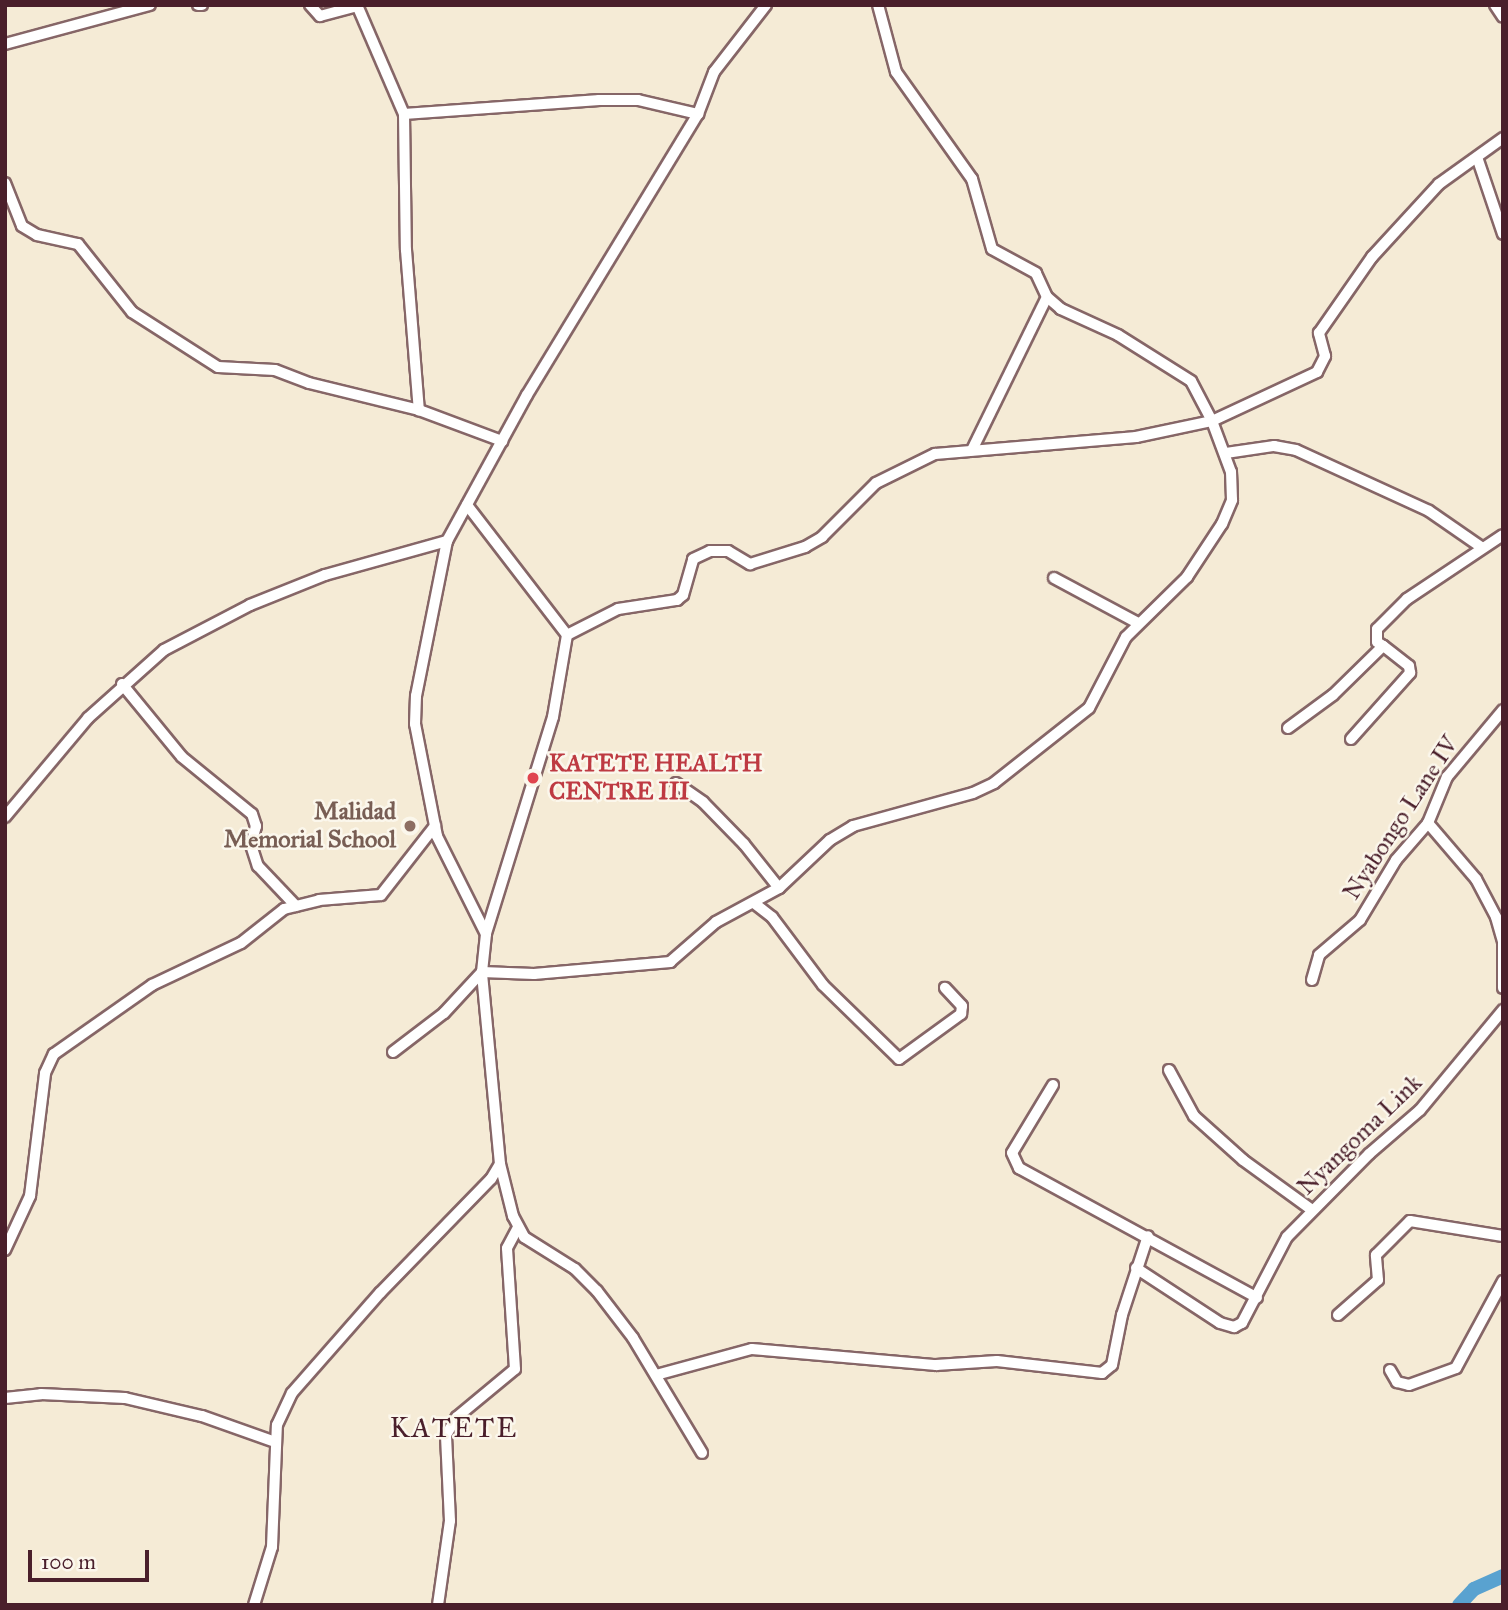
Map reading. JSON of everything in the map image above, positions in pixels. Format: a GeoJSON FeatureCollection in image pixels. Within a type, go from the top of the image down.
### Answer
{"type":"FeatureCollection","features":[{"type":"Feature","properties":{"kind":"street"},"geometry":{"type":"LineString","coordinates":[[5,44],[150,5]]}},
{"type":"Feature","properties":{"kind":"street"},"geometry":{"type":"LineString","coordinates":[[310,5],[320,16],[357,5],[404,114],[406,250],[419,410]]}},
{"type":"Feature","properties":{"kind":"street"},"geometry":{"type":"LineString","coordinates":[[486,934],[435,826],[414,709],[447,541],[502,441],[698,114],[714,72],[766,5]]}},
{"type":"Feature","properties":{"kind":"street"},"geometry":{"type":"LineString","coordinates":[[393,1052],[444,1013],[482,972],[534,974],[655,967],[683,953],[716,922],[779,888],[830,840],[853,826],[973,793],[1002,777],[1089,708],[1116,651],[1138,623],[1186,577],[1222,524],[1232,500],[1226,453],[1191,381],[1047,297],[1035,273],[992,249],[972,179],[896,72],[878,5]]}},
{"type":"Feature","properties":{"kind":"street"},"geometry":{"type":"LineString","coordinates":[[1494,5],[1503,17]]}},
{"type":"Feature","properties":{"kind":"street"},"geometry":{"type":"LineString","coordinates":[[404,114],[599,100],[638,100],[698,114]]}},
{"type":"Feature","properties":{"kind":"street"},"geometry":{"type":"LineString","coordinates":[[567,635],[618,609],[677,600],[683,595],[693,559],[710,551],[728,551],[750,564],[805,547],[822,537],[876,483],[935,454],[1136,437],[1212,421],[1317,372],[1325,356],[1319,333],[1373,257],[1426,196],[1478,160],[1503,138]]}},
{"type":"Feature","properties":{"kind":"street"},"geometry":{"type":"LineString","coordinates":[[1478,160],[1503,233]]}},
{"type":"Feature","properties":{"kind":"street"},"geometry":{"type":"LineString","coordinates":[[5,183],[22,226],[37,235],[78,244],[132,312],[218,367],[275,370],[309,383],[419,410],[502,441]]}},
{"type":"Feature","properties":{"kind":"street"},"geometry":{"type":"LineString","coordinates":[[972,450],[1047,297]]}},
{"type":"Feature","properties":{"kind":"street"},"geometry":{"type":"LineString","coordinates":[[1226,453],[1274,446],[1296,450],[1429,510],[1481,547]]}},
{"type":"Feature","properties":{"kind":"street"},"geometry":{"type":"LineString","coordinates":[[467,505],[567,635],[553,717],[486,934],[482,972],[500,1164],[518,1227],[537,1247],[586,1279],[656,1374],[702,1453]]}},
{"type":"Feature","properties":{"kind":"street"},"geometry":{"type":"LineString","coordinates":[[1351,739],[1410,673],[1409,666],[1383,646],[1375,633],[1387,617],[1481,547],[1503,535]]}},
{"type":"Feature","properties":{"kind":"street"},"geometry":{"type":"LineString","coordinates":[[5,817],[122,684],[164,650],[250,605],[325,575],[447,541]]}},
{"type":"Feature","properties":{"kind":"street"},"geometry":{"type":"LineString","coordinates":[[1054,578],[1138,623]]}},
{"type":"Feature","properties":{"kind":"street"},"geometry":{"type":"LineString","coordinates":[[1288,728],[1333,695],[1383,646]]}},
{"type":"Feature","properties":{"kind":"street"},"geometry":{"type":"LineString","coordinates":[[122,684],[182,757],[252,814],[256,826],[251,845],[258,866],[296,906]]}},
{"type":"Feature","properties":{"kind":"street","name":"Nyabongo Lane IV"},"geometry":{"type":"LineString","coordinates":[[1312,980],[1319,955],[1353,929],[1396,860],[1429,823],[1447,777],[1503,710]]}},
{"type":"Feature","properties":{"kind":"street"},"geometry":{"type":"LineString","coordinates":[[676,783],[744,844],[779,888]]}},
{"type":"Feature","properties":{"kind":"street"},"geometry":{"type":"LineString","coordinates":[[1429,823],[1476,879],[1496,917],[1503,941],[1503,988]]}},
{"type":"Feature","properties":{"kind":"street"},"geometry":{"type":"LineString","coordinates":[[5,1250],[30,1196],[45,1073],[54,1054],[152,985],[241,943],[273,915],[296,906],[381,895],[435,826]]}},
{"type":"Feature","properties":{"kind":"street"},"geometry":{"type":"LineString","coordinates":[[754,903],[772,918],[823,985],[899,1059],[961,1014],[962,1006],[946,988]]}},
{"type":"Feature","properties":{"kind":"street","name":"Nyangoma Link"},"geometry":{"type":"LineString","coordinates":[[1136,1268],[1230,1327],[1242,1323],[1257,1298],[1275,1257],[1312,1210],[1420,1110],[1472,1053],[1503,1010]]}},
{"type":"Feature","properties":{"kind":"street"},"geometry":{"type":"LineString","coordinates":[[1169,1070],[1194,1116],[1243,1160],[1312,1210]]}},
{"type":"Feature","properties":{"kind":"street"},"geometry":{"type":"LineString","coordinates":[[1053,1085],[1012,1153],[1013,1161],[1257,1298]]}},
{"type":"Feature","properties":{"kind":"street"},"geometry":{"type":"LineString","coordinates":[[254,1605],[272,1547],[275,1442],[282,1411],[303,1377],[483,1188],[500,1164]]}},
{"type":"Feature","properties":{"kind":"street"},"geometry":{"type":"LineString","coordinates":[[1338,1315],[1378,1280],[1376,1255],[1410,1221],[1503,1236]]}},
{"type":"Feature","properties":{"kind":"street"},"geometry":{"type":"LineString","coordinates":[[438,1605],[450,1521],[446,1435],[457,1417],[515,1369],[507,1248],[518,1227]]}},
{"type":"Feature","properties":{"kind":"street"},"geometry":{"type":"LineString","coordinates":[[656,1374],[752,1349],[936,1365],[997,1361],[1102,1373],[1112,1365],[1136,1268],[1148,1236]]}},
{"type":"Feature","properties":{"kind":"street"},"geometry":{"type":"LineString","coordinates":[[1390,1370],[1397,1382],[1409,1385],[1457,1368],[1503,1281]]}},
{"type":"Feature","properties":{"kind":"street"},"geometry":{"type":"LineString","coordinates":[[5,1398],[41,1394],[125,1398],[202,1416],[275,1442]]}},
{"type":"Feature","properties":{"kind":"waterway"},"geometry":{"type":"LineString","coordinates":[[1459,1605],[1474,1589],[1503,1576]]}},
{"type":"Feature","properties":{"kind":"place","name":"KATETE HEALTH CENTRE III"},"geometry":{"type":"Point","coordinates":[533,778]}},
{"type":"Feature","properties":{"kind":"place","name":"Malidad Memorial School"},"geometry":{"type":"Point","coordinates":[410,826]}},
{"type":"Feature","properties":{"kind":"district","name":"KATETE"},"geometry":{"type":"Point","coordinates":[454,1428]}}]}
